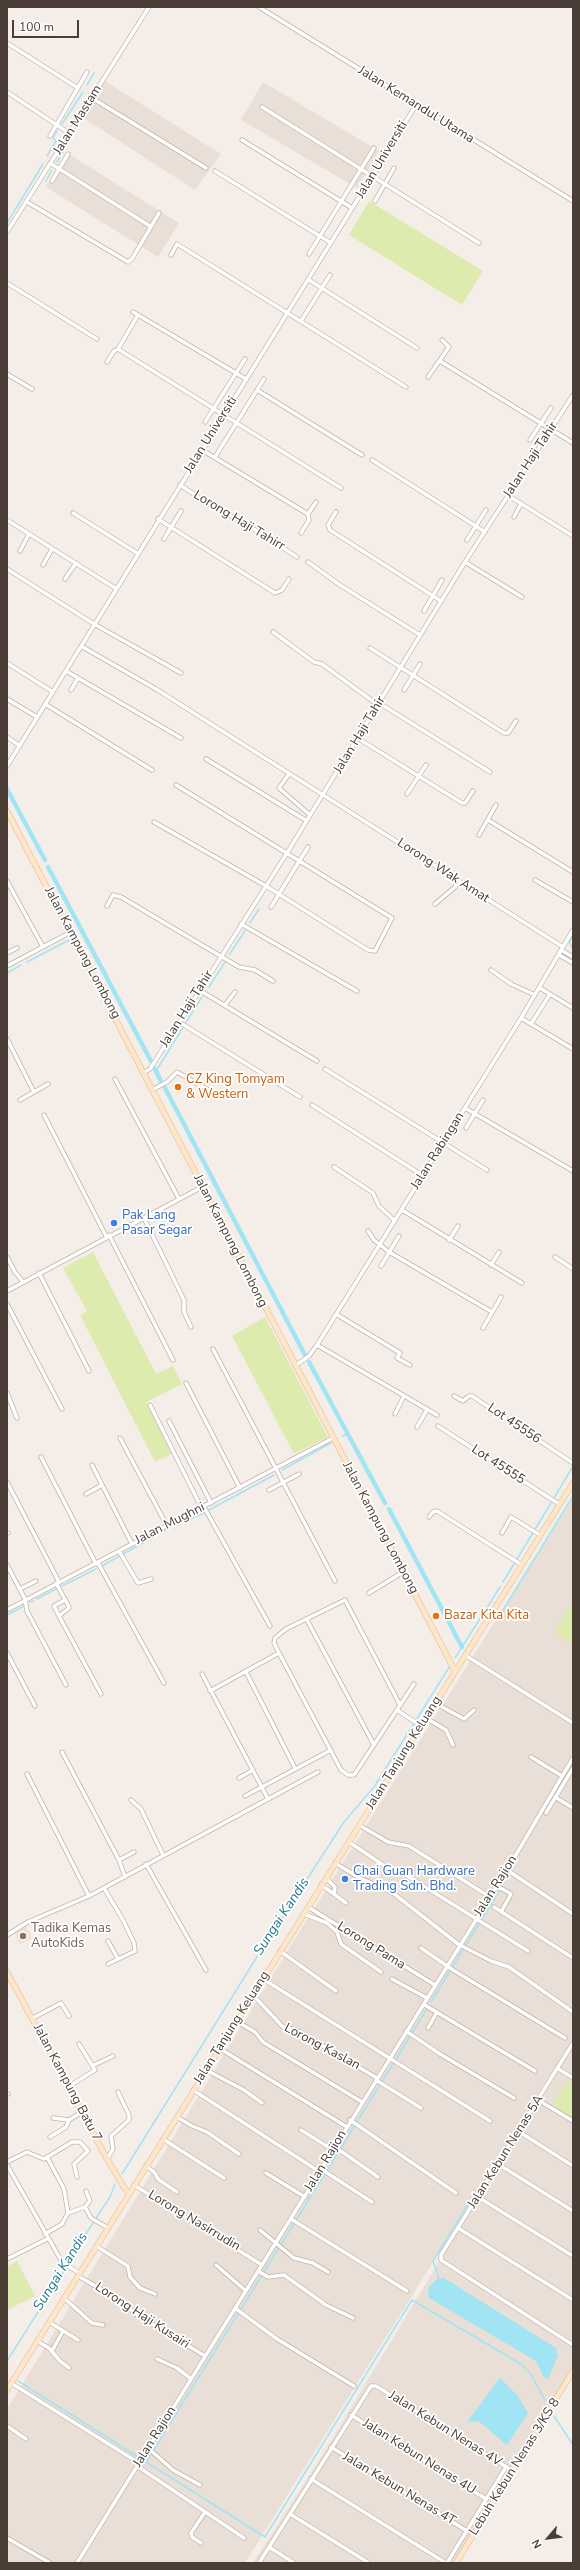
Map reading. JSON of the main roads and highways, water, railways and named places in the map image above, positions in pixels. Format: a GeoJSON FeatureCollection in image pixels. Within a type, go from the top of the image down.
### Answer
{"type":"FeatureCollection","features":[{"type":"Feature","properties":{"kind":"water"},"geometry":{"type":"Polygon","coordinates":[[[444,2278],[556,2348],[558,2358],[556,2359],[549,2378],[545,2379],[536,2361],[429,2298],[428,2288],[437,2279],[444,2278]]]}},
{"type":"Feature","properties":{"kind":"water"},"geometry":{"type":"Polygon","coordinates":[[[500,2378],[518,2396],[528,2413],[507,2445],[481,2423],[477,2421],[467,2422],[500,2378]]]}},
{"type":"Feature","properties":{"kind":"waterway"},"geometry":{"type":"LineString","coordinates":[[87,85],[94,73]]}},
{"type":"Feature","properties":{"kind":"waterway"},"geometry":{"type":"LineString","coordinates":[[62,124],[83,92]]}},
{"type":"Feature","properties":{"kind":"waterway"},"geometry":{"type":"LineString","coordinates":[[47,156],[56,141],[53,138],[57,131]]}},
{"type":"Feature","properties":{"kind":"waterway"},"geometry":{"type":"LineString","coordinates":[[57,162],[64,150]]}},
{"type":"Feature","properties":{"kind":"waterway"},"geometry":{"type":"LineString","coordinates":[[7,223],[43,164]]}},
{"type":"Feature","properties":{"kind":"waterway"},"geometry":{"type":"LineString","coordinates":[[46,181],[52,170]]}},
{"type":"Feature","properties":{"kind":"waterway"},"geometry":{"type":"LineString","coordinates":[[7,789],[45,860]]}},
{"type":"Feature","properties":{"kind":"waterway"},"geometry":{"type":"LineString","coordinates":[[48,867],[151,1061]]}},
{"type":"Feature","properties":{"kind":"waterway"},"geometry":{"type":"LineString","coordinates":[[250,923],[259,909]]}},
{"type":"Feature","properties":{"kind":"waterway"},"geometry":{"type":"LineString","coordinates":[[229,955],[245,931]]}},
{"type":"Feature","properties":{"kind":"waterway"},"geometry":{"type":"LineString","coordinates":[[573,937],[569,942],[573,949]]}},
{"type":"Feature","properties":{"kind":"waterway"},"geometry":{"type":"LineString","coordinates":[[27,962],[71,939]]}},
{"type":"Feature","properties":{"kind":"waterway"},"geometry":{"type":"LineString","coordinates":[[209,987],[225,962]]}},
{"type":"Feature","properties":{"kind":"waterway"},"geometry":{"type":"LineString","coordinates":[[7,973],[21,965]]}},
{"type":"Feature","properties":{"kind":"waterway"},"geometry":{"type":"LineString","coordinates":[[186,1022],[202,997]]}},
{"type":"Feature","properties":{"kind":"waterway"},"geometry":{"type":"LineString","coordinates":[[156,1071],[182,1029]]}},
{"type":"Feature","properties":{"kind":"waterway"},"geometry":{"type":"LineString","coordinates":[[155,1069],[161,1081]]}},
{"type":"Feature","properties":{"kind":"waterway"},"geometry":{"type":"LineString","coordinates":[[165,1088],[305,1355]]}},
{"type":"Feature","properties":{"kind":"waterway"},"geometry":{"type":"LineString","coordinates":[[309,1362],[385,1503]]}},
{"type":"Feature","properties":{"kind":"waterway"},"geometry":{"type":"LineString","coordinates":[[343,1436],[348,1433]]}},
{"type":"Feature","properties":{"kind":"waterway"},"geometry":{"type":"LineString","coordinates":[[282,1470],[331,1443]]}},
{"type":"Feature","properties":{"kind":"waterway","name":"Sungai Kandis"},"geometry":{"type":"LineString","coordinates":[[554,1498],[573,1466]]}},
{"type":"Feature","properties":{"kind":"waterway"},"geometry":{"type":"LineString","coordinates":[[209,1510],[274,1475]]}},
{"type":"Feature","properties":{"kind":"waterway"},"geometry":{"type":"LineString","coordinates":[[503,1610],[573,1496]]}},
{"type":"Feature","properties":{"kind":"waterway","name":"Sungai Kandis"},"geometry":{"type":"LineString","coordinates":[[503,1582],[551,1503]]}},
{"type":"Feature","properties":{"kind":"waterway"},"geometry":{"type":"LineString","coordinates":[[389,1509],[462,1647]]}},
{"type":"Feature","properties":{"kind":"waterway"},"geometry":{"type":"LineString","coordinates":[[174,1526],[204,1513]]}},
{"type":"Feature","properties":{"kind":"waterway"},"geometry":{"type":"LineString","coordinates":[[102,1566],[167,1529]]}},
{"type":"Feature","properties":{"kind":"waterway"},"geometry":{"type":"LineString","coordinates":[[62,1586],[96,1569]]}},
{"type":"Feature","properties":{"kind":"waterway","name":"Sungai Kandis"},"geometry":{"type":"LineString","coordinates":[[455,1658],[500,1587]]}},
{"type":"Feature","properties":{"kind":"waterway"},"geometry":{"type":"LineString","coordinates":[[37,1599],[56,1589]]}},
{"type":"Feature","properties":{"kind":"waterway"},"geometry":{"type":"LineString","coordinates":[[30,1602],[34,1601]]}},
{"type":"Feature","properties":{"kind":"waterway"},"geometry":{"type":"LineString","coordinates":[[7,1615],[24,1606]]}},
{"type":"Feature","properties":{"kind":"waterway","name":"Sungai Kandis"},"geometry":{"type":"LineString","coordinates":[[122,2174],[260,1952],[344,1822],[374,1787],[450,1666]]}},
{"type":"Feature","properties":{"kind":"waterway"},"geometry":{"type":"LineString","coordinates":[[431,2002],[499,1891]]}},
{"type":"Feature","properties":{"kind":"waterway"},"geometry":{"type":"LineString","coordinates":[[427,2009],[146,2462],[265,2537],[412,2300],[521,2364],[530,2373],[545,2400]]}},
{"type":"Feature","properties":{"kind":"waterway","name":"Sungai Kandis"},"geometry":{"type":"LineString","coordinates":[[7,2361],[62,2274],[68,2261],[110,2197],[115,2184]]}},
{"type":"Feature","properties":{"kind":"waterway"},"geometry":{"type":"LineString","coordinates":[[439,2279],[433,2261],[477,2190]]}},
{"type":"Feature","properties":{"kind":"waterway"},"geometry":{"type":"LineString","coordinates":[[18,2381],[146,2462]]}},
{"type":"Feature","properties":{"kind":"waterway"},"geometry":{"type":"LineString","coordinates":[[554,2416],[573,2445]]}},
{"type":"Feature","properties":{"kind":"place","name":"CZ King Tomyam & Western"},"geometry":{"type":"Point","coordinates":[178,1087]}},
{"type":"Feature","properties":{"kind":"place","name":"Pak Lang Pasar Segar"},"geometry":{"type":"Point","coordinates":[114,1223]}},
{"type":"Feature","properties":{"kind":"place","name":"Bazar Kita Kita"},"geometry":{"type":"Point","coordinates":[436,1616]}},
{"type":"Feature","properties":{"kind":"place","name":"Chai Guan Hardware Trading Sdn. Bhd."},"geometry":{"type":"Point","coordinates":[345,1879]}},
{"type":"Feature","properties":{"kind":"place","name":"Tadika Kemas AutoKids"},"geometry":{"type":"Point","coordinates":[23,1936]}}]}
